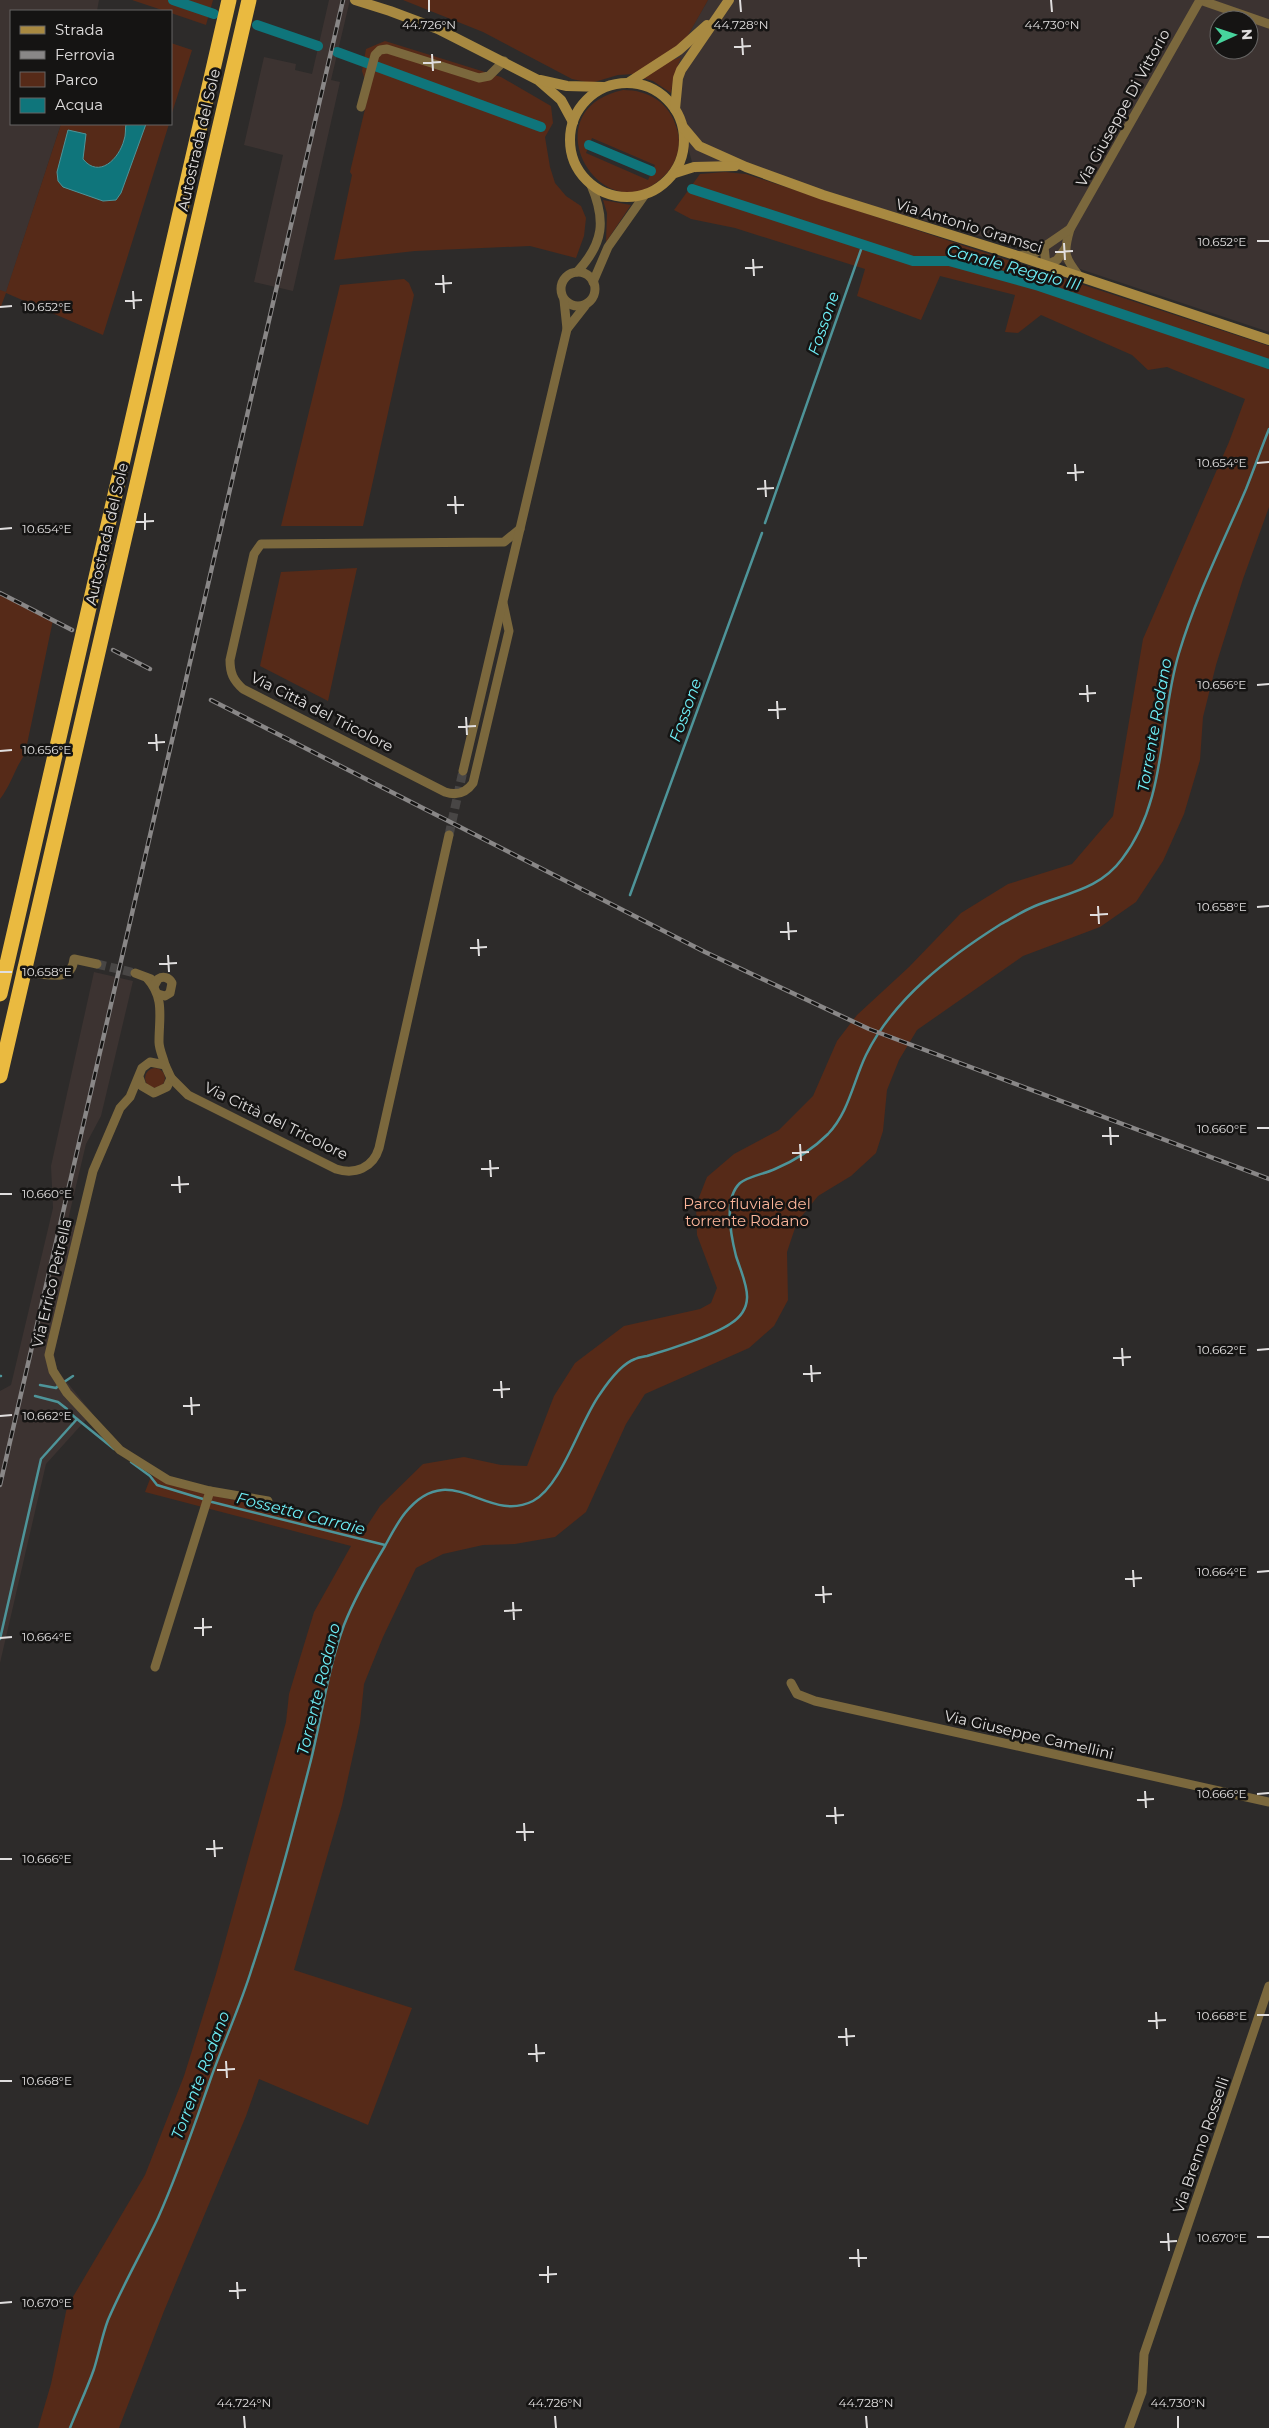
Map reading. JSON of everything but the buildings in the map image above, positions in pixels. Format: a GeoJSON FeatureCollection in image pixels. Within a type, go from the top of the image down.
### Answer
{"type":"FeatureCollection","features":[{"type":"Feature","properties":{"kind":"highway","name":"Autostrada del Sole"},"geometry":{"type":"LineString","coordinates":[[0,994],[229,0]]}},
{"type":"Feature","properties":{"kind":"highway","name":"Autostrada del Sole"},"geometry":{"type":"LineString","coordinates":[[0,1076],[249,0]]}},
{"type":"Feature","properties":{"kind":"street","name":"Via Antonio Gramsci"},"geometry":{"type":"LineString","coordinates":[[355,0],[390,10],[438,29],[538,80],[561,100],[573,122]]}},
{"type":"Feature","properties":{"kind":"street"},"geometry":{"type":"LineString","coordinates":[[675,109],[678,78],[681,70],[730,0]]}},
{"type":"Feature","properties":{"kind":"street"},"geometry":{"type":"LineString","coordinates":[[1200,0],[1269,24]]}},
{"type":"Feature","properties":{"kind":"street","name":"Via Giuseppe Di Vittorio"},"geometry":{"type":"LineString","coordinates":[[1064,249],[1070,229],[1200,0]]}},
{"type":"Feature","properties":{"kind":"street"},"geometry":{"type":"LineString","coordinates":[[628,83],[679,50],[721,12]]}},
{"type":"Feature","properties":{"kind":"street"},"geometry":{"type":"LineString","coordinates":[[361,107],[375,55],[380,50],[387,49],[479,78],[489,76],[504,61]]}},
{"type":"Feature","properties":{"kind":"street","name":"Via Antonio Gramsci"},"geometry":{"type":"LineString","coordinates":[[538,80],[567,86],[606,87],[628,83],[654,90],[675,109],[683,127],[699,146],[746,167],[866,209],[1046,265],[1269,340]]}},
{"type":"Feature","properties":{"kind":"street","name":"Via Antonio Gramsci"},"geometry":{"type":"LineString","coordinates":[[606,87],[589,97],[580,109],[573,122],[570,142],[574,161],[591,185],[604,193],[620,198],[644,196],[661,187],[675,173],[683,156],[683,127]]}},
{"type":"Feature","properties":{"kind":"street","name":"Via Antonio Gramsci"},"geometry":{"type":"LineString","coordinates":[[675,173],[694,166],[726,165],[746,167]]}},
{"type":"Feature","properties":{"kind":"street"},"geometry":{"type":"LineString","coordinates":[[577,272],[586,274],[593,282],[594,297],[586,305],[574,306],[564,300],[561,289],[568,276],[577,272],[593,254],[600,232],[597,200],[591,185]]}},
{"type":"Feature","properties":{"kind":"street"},"geometry":{"type":"LineString","coordinates":[[593,282],[608,247],[644,196]]}},
{"type":"Feature","properties":{"kind":"street","name":"Via Giuseppe Di Vittorio"},"geometry":{"type":"LineString","coordinates":[[1018,256],[1035,253],[1070,229]]}},
{"type":"Feature","properties":{"kind":"street"},"geometry":{"type":"LineString","coordinates":[[1044,247],[1046,265],[1057,260],[1064,249]]}},
{"type":"Feature","properties":{"kind":"street"},"geometry":{"type":"LineString","coordinates":[[1064,249],[1068,261],[1079,276]]}},
{"type":"Feature","properties":{"kind":"street","name":"Via Città del Tricolore"},"geometry":{"type":"LineString","coordinates":[[520,529],[504,542],[261,544],[254,554],[230,660],[230,669],[236,683],[243,689],[442,791],[450,794],[465,792],[473,783],[508,631],[503,603],[567,329],[564,300]]}},
{"type":"Feature","properties":{"kind":"street","name":"Via Città del Tricolore"},"geometry":{"type":"LineString","coordinates":[[567,329],[586,305]]}},
{"type":"Feature","properties":{"kind":"street"},"geometry":{"type":"LineString","coordinates":[[463,771],[503,603]]}},
{"type":"Feature","properties":{"kind":"street","name":"Via Città del Tricolore"},"geometry":{"type":"LineString","coordinates":[[188,1094],[336,1169],[344,1171],[359,1170],[370,1164],[379,1148],[449,834]]}},
{"type":"Feature","properties":{"kind":"street"},"geometry":{"type":"LineString","coordinates":[[40,974],[65,975],[72,968],[74,959],[97,964]]}},
{"type":"Feature","properties":{"kind":"street"},"geometry":{"type":"LineString","coordinates":[[135,973],[147,978],[168,995]]}},
{"type":"Feature","properties":{"kind":"street"},"geometry":{"type":"LineString","coordinates":[[161,1009],[172,988],[170,980],[163,978],[157,987],[161,1009],[159,1044],[171,1078],[188,1094]]}},
{"type":"Feature","properties":{"kind":"street"},"geometry":{"type":"LineString","coordinates":[[150,1092],[142,1086],[139,1077],[142,1068],[150,1062],[159,1044]]}},
{"type":"Feature","properties":{"kind":"street"},"geometry":{"type":"LineString","coordinates":[[150,1062],[165,1065]]}},
{"type":"Feature","properties":{"kind":"street","name":"Via Errico Petrella"},"geometry":{"type":"LineString","coordinates":[[139,1077],[130,1097],[120,1108],[91,1177],[49,1356],[50,1363],[67,1393],[120,1450],[168,1480],[210,1491],[268,1501]]}},
{"type":"Feature","properties":{"kind":"street"},"geometry":{"type":"LineString","coordinates":[[164,1091],[171,1078]]}},
{"type":"Feature","properties":{"kind":"street"},"geometry":{"type":"LineString","coordinates":[[130,1097],[164,1091],[188,1094]]}},
{"type":"Feature","properties":{"kind":"street"},"geometry":{"type":"LineString","coordinates":[[155,1667],[210,1491]]}},
{"type":"Feature","properties":{"kind":"street","name":"Via Giuseppe Camellini"},"geometry":{"type":"LineString","coordinates":[[791,1683],[797,1694],[815,1701],[1269,1802]]}},
{"type":"Feature","properties":{"kind":"street","name":"Via Brenno Rosselli"},"geometry":{"type":"LineString","coordinates":[[1129,2428],[1142,2392],[1144,2354],[1269,1986]]}},
{"type":"Feature","properties":{"kind":"shaded area"},"geometry":{"type":"Polygon","coordinates":[[[0,0],[99,0],[97,10],[10,10],[10,125],[61,125],[6,293],[0,290],[0,0]]]}},
{"type":"Feature","properties":{"kind":"shaded area"},"geometry":{"type":"Polygon","coordinates":[[[329,0],[350,0],[331,80],[340,82],[293,291],[254,282],[283,155],[244,145],[264,57],[296,64],[295,70],[312,74],[329,0]]]}},
{"type":"Feature","properties":{"kind":"shaded area"},"geometry":{"type":"Polygon","coordinates":[[[708,0],[1269,0],[1269,332],[990,239],[745,170],[709,168],[695,173],[667,71],[708,0]]]}},
{"type":"Feature","properties":{"kind":"shaded area"},"geometry":{"type":"Polygon","coordinates":[[[94,972],[133,981],[101,1116],[86,1144],[67,1224],[83,1227],[54,1354],[57,1370],[92,1413],[46,1464],[0,1663],[0,1391],[11,1385],[53,1208],[51,1166],[94,972]]]}},
{"type":"Feature","properties":{"kind":"green space"},"geometry":{"type":"Polygon","coordinates":[[[132,0],[213,0],[206,25],[172,13],[172,10],[162,10],[132,0]]]}},
{"type":"Feature","properties":{"kind":"green space"},"geometry":{"type":"Polygon","coordinates":[[[403,0],[708,0],[674,60],[681,57],[673,80],[671,93],[653,81],[642,78],[650,73],[618,75],[591,83],[572,79],[483,32],[403,0]]]}},
{"type":"Feature","properties":{"kind":"green space"},"geometry":{"type":"Polygon","coordinates":[[[385,41],[501,77],[551,106],[553,123],[545,137],[555,183],[566,196],[581,206],[586,218],[584,236],[576,258],[530,246],[415,251],[334,260],[352,175],[350,172],[369,92],[362,71],[366,49],[385,41]]]}},
{"type":"Feature","properties":{"kind":"green space"},"geometry":{"type":"Polygon","coordinates":[[[172,43],[192,50],[172,113],[172,43]]]}},
{"type":"Feature","properties":{"kind":"green space"},"geometry":{"type":"Polygon","coordinates":[[[623,90],[650,95],[664,105],[674,120],[679,141],[673,165],[665,175],[642,190],[619,191],[600,181],[585,164],[578,143],[580,121],[595,102],[623,90]],[[592,138],[586,153],[648,180],[655,165],[592,138]]]}},
{"type":"Feature","properties":{"kind":"green space"},"geometry":{"type":"Polygon","coordinates":[[[61,125],[169,125],[103,335],[6,293],[0,309],[0,290],[6,292],[61,125]]]}},
{"type":"Feature","properties":{"kind":"green space","name":"Parco fluviale del torrente Rodano"},"geometry":{"type":"Polygon","coordinates":[[[725,172],[746,174],[1269,346],[1269,507],[1243,579],[1216,665],[1203,717],[1200,760],[1184,814],[1163,861],[1136,902],[1100,927],[1023,956],[917,1030],[899,1060],[887,1090],[883,1131],[876,1153],[851,1176],[818,1196],[797,1222],[787,1252],[788,1300],[774,1326],[749,1348],[645,1394],[626,1424],[586,1512],[555,1537],[515,1544],[483,1545],[443,1554],[416,1568],[383,1637],[364,1684],[360,1723],[342,1805],[294,1970],[412,2008],[368,2125],[259,2079],[246,2116],[164,2311],[119,2428],[38,2428],[51,2384],[67,2307],[145,2175],[184,2076],[216,1974],[286,1722],[289,1694],[314,1612],[351,1546],[145,1492],[150,1479],[155,1475],[211,1495],[259,1505],[363,1532],[380,1506],[423,1464],[464,1457],[501,1465],[527,1466],[554,1396],[575,1363],[624,1326],[700,1309],[711,1303],[717,1288],[697,1235],[696,1205],[707,1177],[734,1154],[779,1130],[813,1096],[837,1041],[857,1015],[909,967],[961,913],[1008,884],[1072,864],[1113,816],[1143,639],[1229,442],[1245,399],[1167,367],[1148,370],[1132,355],[1041,315],[1018,333],[1005,332],[1015,295],[940,276],[921,320],[857,296],[865,269],[735,228],[691,219],[674,210],[700,174],[725,172]]]}},
{"type":"Feature","properties":{"kind":"green space"},"geometry":{"type":"Polygon","coordinates":[[[603,200],[631,205],[606,242],[607,213],[603,200]]]}},
{"type":"Feature","properties":{"kind":"green space"},"geometry":{"type":"Polygon","coordinates":[[[404,279],[409,283],[414,295],[363,526],[281,526],[340,285],[404,279]]]}},
{"type":"Feature","properties":{"kind":"green space"},"geometry":{"type":"Polygon","coordinates":[[[357,568],[328,701],[260,666],[281,572],[357,568]]]}},
{"type":"Feature","properties":{"kind":"green space"},"geometry":{"type":"Polygon","coordinates":[[[0,593],[53,620],[25,754],[0,799],[0,593]]]}},
{"type":"Feature","properties":{"kind":"green space"},"geometry":{"type":"Polygon","coordinates":[[[155,1068],[162,1071],[165,1078],[162,1085],[155,1088],[148,1085],[145,1078],[148,1071],[155,1068]]]}},
{"type":"Feature","properties":{"kind":"water"},"geometry":{"type":"Polygon","coordinates":[[[126,125],[146,125],[121,193],[116,200],[103,201],[63,187],[58,181],[57,172],[68,130],[86,134],[83,159],[89,165],[95,167],[102,167],[113,160],[118,154],[125,138],[126,125]]]}},
{"type":"Feature","properties":{"kind":"waterway","name":"Canale Reggio III"},"geometry":{"type":"LineString","coordinates":[[173,0],[214,14]]}},
{"type":"Feature","properties":{"kind":"waterway","name":"Canale Reggio III"},"geometry":{"type":"LineString","coordinates":[[257,25],[318,46]]}},
{"type":"Feature","properties":{"kind":"waterway","name":"Canale Reggio III"},"geometry":{"type":"LineString","coordinates":[[337,52],[541,127]]}},
{"type":"Feature","properties":{"kind":"waterway","name":"Canale Reggio III"},"geometry":{"type":"LineString","coordinates":[[589,145],[651,171]]}},
{"type":"Feature","properties":{"kind":"waterway","name":"Canale Reggio III"},"geometry":{"type":"LineString","coordinates":[[692,189],[913,261],[949,261],[1039,286],[1269,364]]}},
{"type":"Feature","properties":{"kind":"waterway","name":"Fossone"},"geometry":{"type":"LineString","coordinates":[[765,523],[863,244]]}},
{"type":"Feature","properties":{"kind":"waterway","name":"Torrente Rodano"},"geometry":{"type":"LineString","coordinates":[[70,2428],[94,2369],[108,2320],[173,2183],[248,1981],[268,1917],[311,1760],[338,1641],[363,1584],[397,1525],[405,1513],[422,1497],[438,1490],[453,1490],[500,1505],[516,1506],[533,1501],[553,1482],[593,1406],[607,1384],[620,1369],[636,1358],[678,1346],[713,1333],[739,1317],[747,1301],[747,1293],[734,1248],[730,1208],[735,1190],[740,1183],[789,1162],[810,1149],[828,1134],[841,1116],[861,1065],[878,1034],[907,997],[925,980],[962,950],[1001,924],[1035,906],[1093,884],[1104,877],[1122,859],[1137,836],[1155,786],[1172,679],[1186,632],[1269,429]]}},
{"type":"Feature","properties":{"kind":"waterway","name":"Fossone"},"geometry":{"type":"LineString","coordinates":[[630,895],[762,533]]}},
{"type":"Feature","properties":{"kind":"waterway"},"geometry":{"type":"LineString","coordinates":[[64,1382],[73,1376]]}},
{"type":"Feature","properties":{"kind":"waterway"},"geometry":{"type":"LineString","coordinates":[[40,1385],[56,1388],[58,1386]]}},
{"type":"Feature","properties":{"kind":"waterway"},"geometry":{"type":"LineString","coordinates":[[35,1396],[58,1402],[67,1409]]}},
{"type":"Feature","properties":{"kind":"waterway","name":"Fossetta Carraie"},"geometry":{"type":"LineString","coordinates":[[71,1414],[77,1419]]}},
{"type":"Feature","properties":{"kind":"waterway","name":"Fossetta Carraie"},"geometry":{"type":"LineString","coordinates":[[0,1639],[41,1459],[77,1419],[114,1449]]}},
{"type":"Feature","properties":{"kind":"waterway","name":"Fossetta Carraie"},"geometry":{"type":"LineString","coordinates":[[131,1462],[150,1476],[157,1485],[203,1499]]}},
{"type":"Feature","properties":{"kind":"waterway","name":"Fossetta Carraie"},"geometry":{"type":"LineString","coordinates":[[212,1502],[385,1545]]}},
{"type":"Feature","properties":{"kind":"tunnel"},"geometry":{"type":"LineString","coordinates":[[449,835],[463,771]]}},
{"type":"Feature","properties":{"kind":"tunnel"},"geometry":{"type":"LineString","coordinates":[[97,964],[135,973]]}},
{"type":"Feature","properties":{"kind":"tunnel"},"geometry":{"type":"LineString","coordinates":[[4,965],[40,974]]}},
{"type":"Feature","properties":{"kind":"railway"},"geometry":{"type":"LineString","coordinates":[[0,1485],[343,0]]}},
{"type":"Feature","properties":{"kind":"railway"},"geometry":{"type":"LineString","coordinates":[[0,593],[72,630]]}},
{"type":"Feature","properties":{"kind":"railway"},"geometry":{"type":"LineString","coordinates":[[113,650],[150,669]]}},
{"type":"Feature","properties":{"kind":"railway"},"geometry":{"type":"LineString","coordinates":[[211,700],[705,952],[869,1029],[1269,1179]]}}]}
